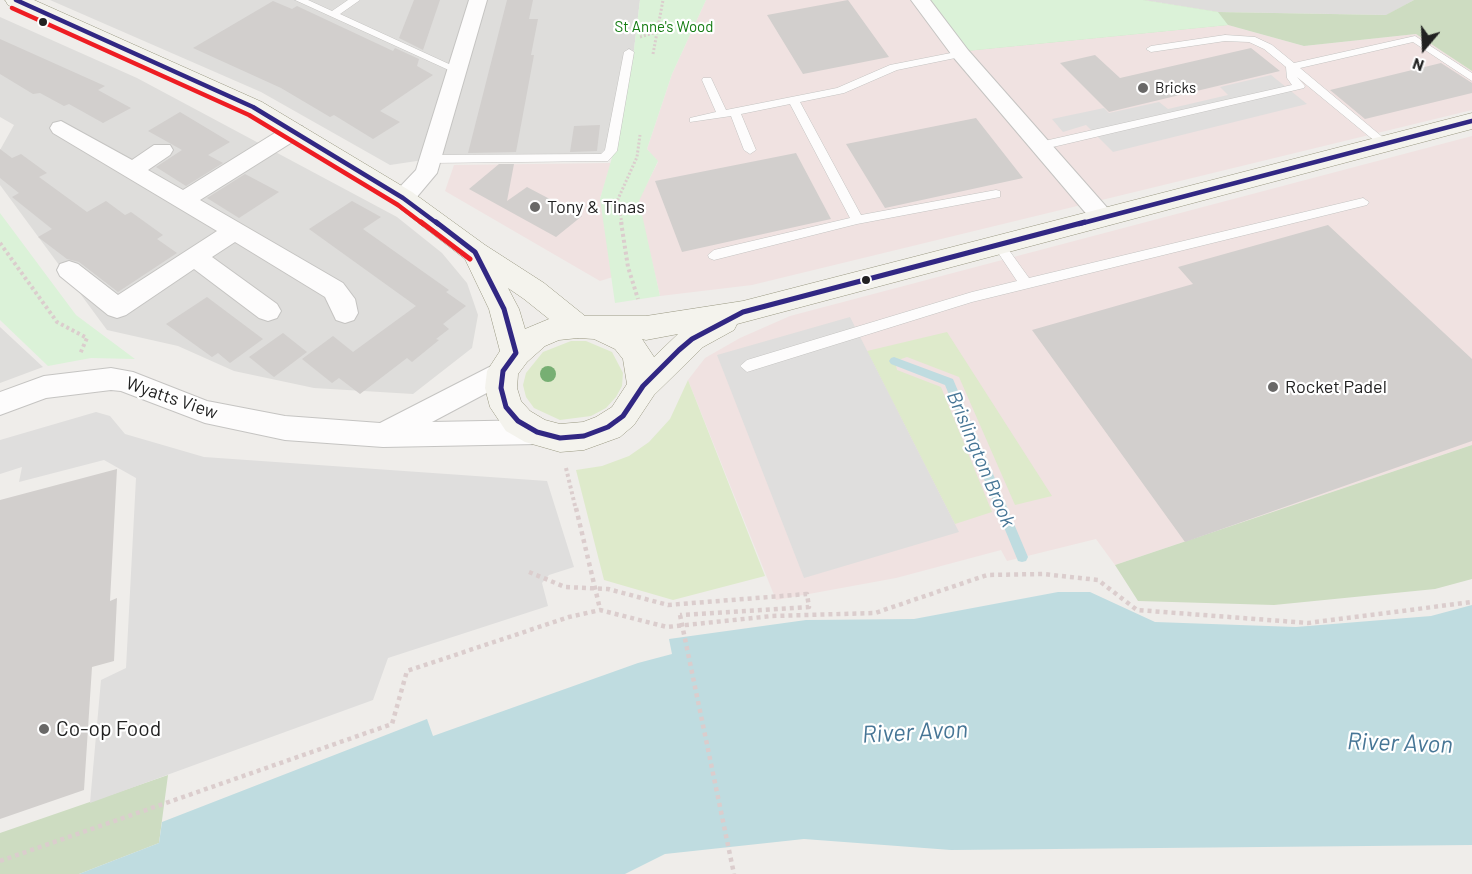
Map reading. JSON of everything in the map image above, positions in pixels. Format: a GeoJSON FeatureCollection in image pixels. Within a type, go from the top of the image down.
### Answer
{"type":"FeatureCollection","features":[{"type":"Feature","properties":{"kind":"street"},"geometry":{"type":"LineString","coordinates":[[16,0],[253,107],[403,198],[475,252],[589,328],[626,341],[638,356],[643,386]]}},
{"type":"Feature","properties":{"kind":"street"},"geometry":{"type":"LineString","coordinates":[[403,198],[426,172],[478,0]]}},
{"type":"Feature","properties":{"kind":"street"},"geometry":{"type":"LineString","coordinates":[[920,0],[961,54],[1103,218]]}},
{"type":"Feature","properties":{"kind":"street"},"geometry":{"type":"LineString","coordinates":[[383,435],[510,362],[534,338],[555,329],[646,328],[743,312],[1472,121]]}},
{"type":"Feature","properties":{"kind":"street"},"geometry":{"type":"LineString","coordinates":[[61,128],[134,169],[334,291],[342,299],[345,313]]}},
{"type":"Feature","properties":{"kind":"street"},"geometry":{"type":"LineString","coordinates":[[184,199],[294,131]]}},
{"type":"Feature","properties":{"kind":"street"},"geometry":{"type":"LineString","coordinates":[[134,169],[162,150]]}},
{"type":"Feature","properties":{"kind":"street"},"geometry":{"type":"LineString","coordinates":[[69,270],[117,308],[236,230]]}},
{"type":"Feature","properties":{"kind":"street"},"geometry":{"type":"LineString","coordinates":[[475,252],[504,309],[510,362],[501,388],[506,407],[518,421],[548,435],[584,435],[608,427],[623,416],[643,386],[692,339],[743,312]]}},
{"type":"Feature","properties":{"kind":"street"},"geometry":{"type":"LineString","coordinates":[[195,257],[268,311]]}},
{"type":"Feature","properties":{"kind":"street","name":"Wyatts View"},"geometry":{"type":"LineString","coordinates":[[0,404],[44,387],[97,379],[123,380],[205,412],[285,428],[383,435],[548,435]]}},
{"type":"Feature","properties":{"kind":"lane"},"geometry":{"type":"LineString","coordinates":[[300,0],[457,70]]}},
{"type":"Feature","properties":{"kind":"lane"},"geometry":{"type":"LineString","coordinates":[[332,15],[348,10],[355,0]]}},
{"type":"Feature","properties":{"kind":"lane"},"geometry":{"type":"LineString","coordinates":[[1151,49],[1225,38],[1251,39],[1268,48],[1382,143]]}},
{"type":"Feature","properties":{"kind":"lane"},"geometry":{"type":"LineString","coordinates":[[1291,67],[1415,39],[1472,78]]}},
{"type":"Feature","properties":{"kind":"lane"},"geometry":{"type":"LineString","coordinates":[[430,159],[604,158],[611,152],[629,52]]}},
{"type":"Feature","properties":{"kind":"lane"},"geometry":{"type":"LineString","coordinates":[[694,120],[840,91],[894,67],[961,54]]}},
{"type":"Feature","properties":{"kind":"lane"},"geometry":{"type":"LineString","coordinates":[[1041,146],[1300,86],[1292,78],[1291,67]]}},
{"type":"Feature","properties":{"kind":"lane"},"geometry":{"type":"LineString","coordinates":[[707,80],[750,150]]}},
{"type":"Feature","properties":{"kind":"lane"},"geometry":{"type":"LineString","coordinates":[[793,100],[856,220]]}},
{"type":"Feature","properties":{"kind":"lane"},"geometry":{"type":"LineString","coordinates":[[714,255],[856,220],[996,194]]}},
{"type":"Feature","properties":{"kind":"lane"},"geometry":{"type":"LineString","coordinates":[[747,366],[972,297],[1363,202]]}},
{"type":"Feature","properties":{"kind":"lane"},"geometry":{"type":"LineString","coordinates":[[999,245],[1026,284]]}},
{"type":"Feature","properties":{"kind":"path"},"geometry":{"type":"LineString","coordinates":[[651,64],[663,0]]}},
{"type":"Feature","properties":{"kind":"path"},"geometry":{"type":"LineString","coordinates":[[640,126],[637,157],[618,199],[628,267],[646,328]]}},
{"type":"Feature","properties":{"kind":"path"},"geometry":{"type":"LineString","coordinates":[[0,243],[57,322],[87,338],[68,383]]}},
{"type":"Feature","properties":{"kind":"path"},"geometry":{"type":"LineString","coordinates":[[548,435],[574,508],[600,610]]}},
{"type":"Feature","properties":{"kind":"path"},"geometry":{"type":"LineString","coordinates":[[529,572],[565,587],[608,589],[668,605],[807,594],[808,607],[680,615],[734,874]]}},
{"type":"Feature","properties":{"kind":"path"},"geometry":{"type":"LineString","coordinates":[[0,861],[392,724],[408,671],[569,616],[600,610],[667,627],[772,616],[875,613],[987,574],[1043,574],[1098,580],[1137,610],[1308,623],[1472,602]]}},
{"type":"Feature","properties":{"kind":"shaded area"},"geometry":{"type":"Polygon","coordinates":[[[50,0],[640,0],[632,66],[613,154],[457,155],[390,165],[261,92],[50,0]]]}},
{"type":"Feature","properties":{"kind":"shaded area"},"geometry":{"type":"Polygon","coordinates":[[[706,0],[930,0],[966,51],[1228,25],[1304,46],[1416,34],[1472,71],[1472,110],[752,285],[660,296],[638,201],[658,162],[647,149],[672,74],[706,0]]]}},
{"type":"Feature","properties":{"kind":"shaded area"},"geometry":{"type":"Polygon","coordinates":[[[1144,0],[1414,0],[1387,15],[1218,12],[1144,0]]]}},
{"type":"Feature","properties":{"kind":"shaded area"},"geometry":{"type":"Polygon","coordinates":[[[0,17],[137,78],[397,217],[442,253],[467,283],[478,315],[472,348],[413,394],[314,388],[234,371],[178,346],[107,330],[0,185],[0,150],[14,125],[0,117],[0,17]]]}},
{"type":"Feature","properties":{"kind":"shaded area"},"geometry":{"type":"Polygon","coordinates":[[[1271,75],[1307,104],[1113,152],[1086,125],[1063,132],[1052,119],[1104,108],[1109,113],[1159,102],[1168,109],[1228,95],[1220,87],[1271,75]]]}},
{"type":"Feature","properties":{"kind":"shaded area"},"geometry":{"type":"Polygon","coordinates":[[[1472,136],[1472,445],[1115,565],[1096,539],[1007,561],[1001,550],[896,578],[776,600],[688,380],[705,358],[740,338],[790,316],[1472,136]]]}},
{"type":"Feature","properties":{"kind":"shaded area"},"geometry":{"type":"Polygon","coordinates":[[[611,163],[600,199],[613,277],[600,281],[445,191],[454,165],[611,163]]]}},
{"type":"Feature","properties":{"kind":"shaded area"},"geometry":{"type":"Polygon","coordinates":[[[850,317],[959,532],[804,578],[717,355],[850,317]]]}},
{"type":"Feature","properties":{"kind":"shaded area"},"geometry":{"type":"Polygon","coordinates":[[[0,327],[43,367],[0,383],[0,327]]]}},
{"type":"Feature","properties":{"kind":"shaded area"},"geometry":{"type":"Polygon","coordinates":[[[96,412],[110,416],[125,434],[204,457],[547,481],[574,567],[549,575],[542,583],[548,606],[388,658],[373,700],[90,803],[101,680],[126,668],[136,478],[104,460],[19,482],[22,467],[0,474],[0,440],[96,412]]]}},
{"type":"Feature","properties":{"kind":"green space","name":"St Anne's Wood"},"geometry":{"type":"Polygon","coordinates":[[[640,0],[706,0],[672,74],[647,149],[658,161],[639,201],[660,296],[615,303],[600,199],[613,154],[632,66],[640,0]]]}},
{"type":"Feature","properties":{"kind":"green space"},"geometry":{"type":"Polygon","coordinates":[[[930,0],[1143,0],[1218,12],[1386,15],[1414,0],[1472,0],[1472,71],[1416,34],[1304,46],[1228,25],[966,51],[930,0]]]}},
{"type":"Feature","properties":{"kind":"green space"},"geometry":{"type":"Polygon","coordinates":[[[930,0],[1143,0],[1218,12],[1228,25],[966,51],[930,0]]]}},
{"type":"Feature","properties":{"kind":"green space"},"geometry":{"type":"Polygon","coordinates":[[[0,213],[76,315],[135,359],[91,358],[48,366],[0,320],[0,213]]]}},
{"type":"Feature","properties":{"kind":"green space"},"geometry":{"type":"Polygon","coordinates":[[[947,332],[1052,496],[1015,505],[959,377],[907,357],[895,361],[897,370],[941,387],[992,512],[955,524],[867,351],[947,332]]]}},
{"type":"Feature","properties":{"kind":"green space"},"geometry":{"type":"Polygon","coordinates":[[[571,341],[586,341],[612,352],[623,373],[622,386],[606,408],[591,416],[560,420],[534,408],[526,397],[523,385],[526,373],[543,352],[571,341]]]}},
{"type":"Feature","properties":{"kind":"green space"},"geometry":{"type":"Polygon","coordinates":[[[688,380],[765,576],[673,600],[604,580],[576,470],[602,466],[629,456],[649,442],[670,419],[688,380]]]}},
{"type":"Feature","properties":{"kind":"green space"},"geometry":{"type":"Polygon","coordinates":[[[1472,445],[1472,579],[1435,589],[1274,605],[1138,601],[1115,565],[1472,445]]]}},
{"type":"Feature","properties":{"kind":"green space"},"geometry":{"type":"Polygon","coordinates":[[[168,775],[159,843],[79,874],[0,874],[0,833],[168,775]]]}},
{"type":"Feature","properties":{"kind":"water","name":"River Avon"},"geometry":{"type":"Polygon","coordinates":[[[1058,592],[1090,592],[1155,622],[1296,627],[1431,616],[1472,605],[1472,845],[951,850],[804,839],[665,854],[625,874],[79,874],[159,843],[162,822],[427,719],[433,736],[638,663],[672,654],[669,639],[806,620],[914,619],[1058,592]]]}},
{"type":"Feature","properties":{"kind":"building"},"geometry":{"type":"Polygon","coordinates":[[[414,0],[440,0],[423,50],[399,38],[414,0]]]}},
{"type":"Feature","properties":{"kind":"building"},"geometry":{"type":"Polygon","coordinates":[[[507,0],[533,0],[529,19],[538,19],[531,55],[534,55],[516,152],[468,153],[507,0]]]}},
{"type":"Feature","properties":{"kind":"building"},"geometry":{"type":"Polygon","coordinates":[[[848,0],[889,57],[803,74],[767,15],[848,0]]]}},
{"type":"Feature","properties":{"kind":"building"},"geometry":{"type":"Polygon","coordinates":[[[273,1],[292,9],[297,6],[393,51],[395,48],[419,59],[417,66],[433,75],[380,111],[400,122],[373,139],[334,115],[330,117],[281,88],[193,48],[273,1]]]}},
{"type":"Feature","properties":{"kind":"building"},"geometry":{"type":"Polygon","coordinates":[[[0,39],[105,86],[98,90],[131,108],[103,123],[69,104],[64,106],[40,93],[33,94],[0,74],[0,39]]]}},
{"type":"Feature","properties":{"kind":"building"},"geometry":{"type":"Polygon","coordinates":[[[1251,48],[1280,71],[1109,112],[1060,63],[1095,55],[1120,78],[1251,48]]]}},
{"type":"Feature","properties":{"kind":"building"},"geometry":{"type":"Polygon","coordinates":[[[1441,63],[1472,83],[1472,93],[1365,119],[1330,90],[1441,63]]]}},
{"type":"Feature","properties":{"kind":"building"},"geometry":{"type":"Polygon","coordinates":[[[180,112],[230,142],[208,155],[223,163],[186,186],[156,167],[182,150],[148,131],[180,112]]]}},
{"type":"Feature","properties":{"kind":"building"},"geometry":{"type":"Polygon","coordinates":[[[976,118],[1023,178],[885,208],[846,144],[976,118]]]}},
{"type":"Feature","properties":{"kind":"building"},"geometry":{"type":"Polygon","coordinates":[[[600,125],[597,151],[570,152],[574,126],[600,125]]]}},
{"type":"Feature","properties":{"kind":"building"},"geometry":{"type":"Polygon","coordinates":[[[0,149],[12,158],[21,154],[47,173],[39,177],[87,212],[106,201],[125,215],[131,212],[163,235],[157,239],[177,253],[118,292],[79,262],[67,259],[38,237],[52,229],[12,197],[19,193],[0,178],[0,149]]]}},
{"type":"Feature","properties":{"kind":"building"},"geometry":{"type":"Polygon","coordinates":[[[796,153],[831,219],[682,252],[655,181],[796,153]]]}},
{"type":"Feature","properties":{"kind":"building"},"geometry":{"type":"Polygon","coordinates":[[[499,164],[514,164],[507,201],[527,187],[582,216],[556,237],[469,189],[499,164]]]}},
{"type":"Feature","properties":{"kind":"building"},"geometry":{"type":"Polygon","coordinates":[[[245,174],[279,192],[239,218],[207,198],[245,174]]]}},
{"type":"Feature","properties":{"kind":"building"},"geometry":{"type":"Polygon","coordinates":[[[352,201],[381,217],[363,229],[449,290],[446,292],[466,306],[443,324],[449,329],[436,339],[439,340],[412,362],[407,358],[360,394],[339,378],[332,383],[302,359],[333,336],[353,352],[416,306],[309,229],[352,201]]]}},
{"type":"Feature","properties":{"kind":"building","name":"Rocket Padel"},"geometry":{"type":"Polygon","coordinates":[[[1328,225],[1472,359],[1472,441],[1185,542],[1032,330],[1193,284],[1178,267],[1328,225]]]}},
{"type":"Feature","properties":{"kind":"building"},"geometry":{"type":"Polygon","coordinates":[[[207,297],[263,339],[230,363],[218,353],[212,357],[166,324],[207,297]]]}},
{"type":"Feature","properties":{"kind":"building"},"geometry":{"type":"Polygon","coordinates":[[[283,333],[307,352],[274,377],[249,357],[283,333]]]}},
{"type":"Feature","properties":{"kind":"building"},"geometry":{"type":"Polygon","coordinates":[[[117,469],[110,601],[117,598],[114,661],[92,667],[84,790],[0,819],[0,500],[117,469]]]}},
{"type":"Feature","properties":{"kind":"waterway","name":"Brislington Brook"},"geometry":{"type":"LineString","coordinates":[[894,361],[949,382],[1022,557]]}},
{"type":"Feature","properties":{"kind":"transit line"},"geometry":{"type":"LineString","coordinates":[[16,0],[253,107],[403,198],[475,252],[504,309],[516,353],[503,371],[501,388],[506,407],[518,421],[537,432],[560,438],[584,436],[608,427],[623,416],[643,386],[679,350],[692,339],[743,312],[1472,121]]}},
{"type":"Feature","properties":{"kind":"transit line"},"geometry":{"type":"LineString","coordinates":[[12,8],[249,115],[398,205],[470,259]]}},
{"type":"Feature","properties":{"kind":"place","name":"Bricks"},"geometry":{"type":"Point","coordinates":[1143,88]}},
{"type":"Feature","properties":{"kind":"place","name":"Tony & Tinas"},"geometry":{"type":"Point","coordinates":[535,207]}},
{"type":"Feature","properties":{"kind":"place","name":"Rocket Padel"},"geometry":{"type":"Point","coordinates":[1273,387]}},
{"type":"Feature","properties":{"kind":"place","name":"Co-op Food"},"geometry":{"type":"Point","coordinates":[44,729]}}]}
